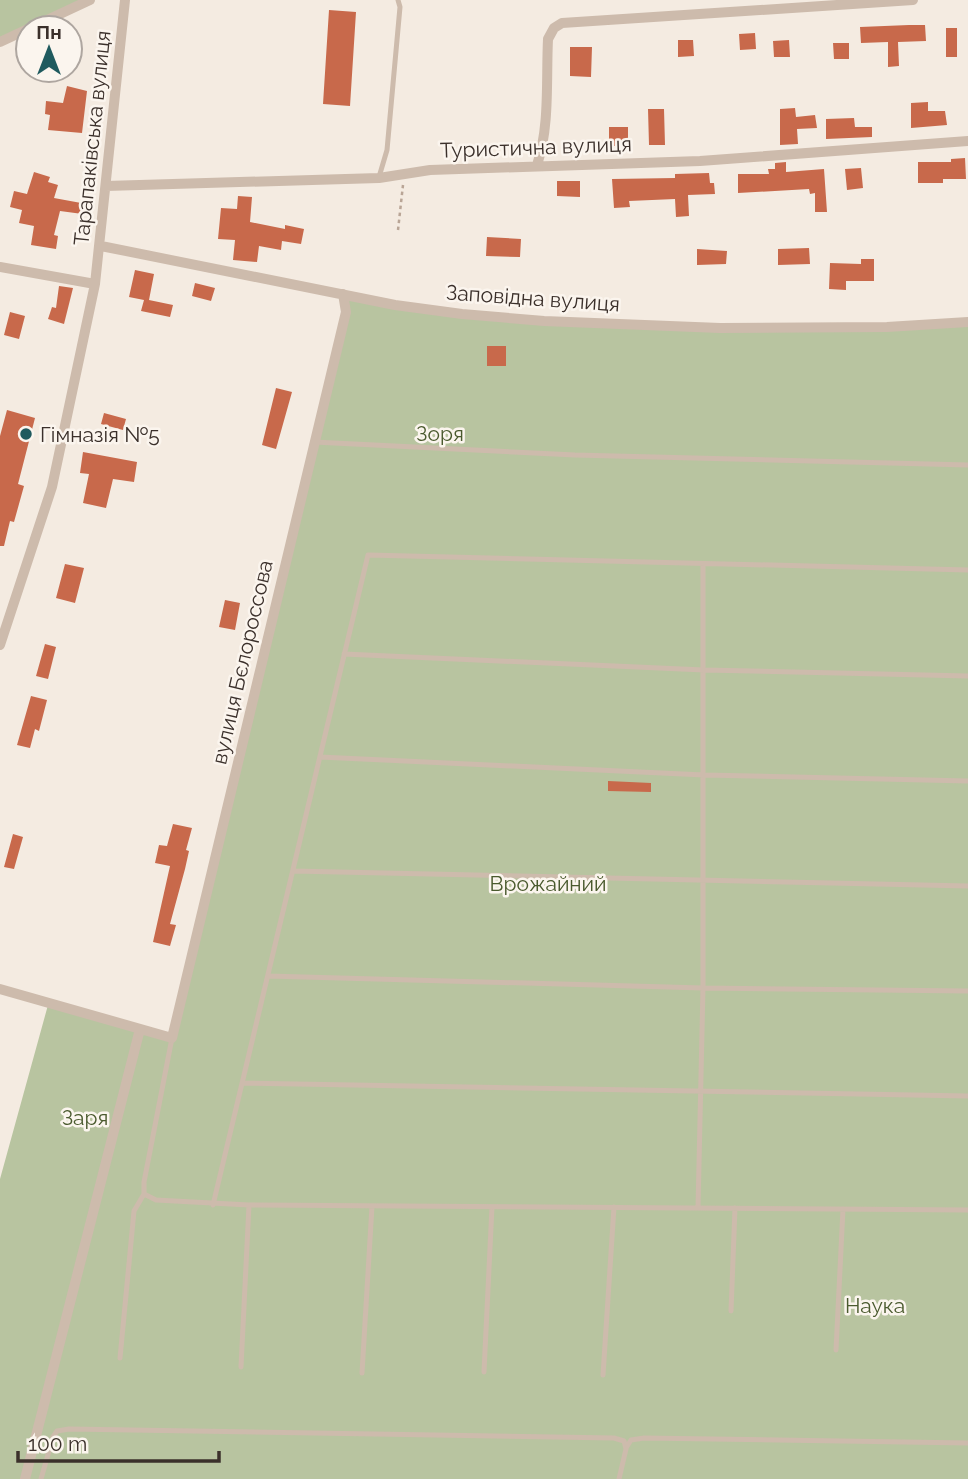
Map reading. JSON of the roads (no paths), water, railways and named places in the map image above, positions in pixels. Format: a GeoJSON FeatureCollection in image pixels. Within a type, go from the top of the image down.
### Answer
{"type":"FeatureCollection","features":[{"type":"Feature","properties":{"kind":"street"},"geometry":{"type":"LineString","coordinates":[[60,14],[90,0]]}},
{"type":"Feature","properties":{"kind":"street","name":"Тарапаківська вулиця"},"geometry":{"type":"LineString","coordinates":[[0,645],[52,487],[95,285],[125,0]]}},
{"type":"Feature","properties":{"kind":"street"},"geometry":{"type":"LineString","coordinates":[[537,166],[544,132],[548,39],[554,28],[562,23],[746,5],[913,0]]}},
{"type":"Feature","properties":{"kind":"street","name":"Туристична вулиця"},"geometry":{"type":"LineString","coordinates":[[106,186],[379,178],[430,170],[700,161],[968,141]]}},
{"type":"Feature","properties":{"kind":"street","name":"Заповідна вулиця"},"geometry":{"type":"LineString","coordinates":[[101,246],[395,305],[461,314],[544,321],[720,328],[887,327],[968,323]]}},
{"type":"Feature","properties":{"kind":"street"},"geometry":{"type":"LineString","coordinates":[[0,267],[95,285]]}},
{"type":"Feature","properties":{"kind":"street","name":"вулиця Бєлороссова"},"geometry":{"type":"LineString","coordinates":[[172,1038],[346,312],[343,294]]}},
{"type":"Feature","properties":{"kind":"street"},"geometry":{"type":"LineString","coordinates":[[0,989],[172,1038]]}},
{"type":"Feature","properties":{"kind":"street"},"geometry":{"type":"LineString","coordinates":[[25,1479],[140,1030]]}},
{"type":"Feature","properties":{"kind":"lane"},"geometry":{"type":"LineString","coordinates":[[379,178],[387,150],[400,7],[398,0]]}},
{"type":"Feature","properties":{"kind":"lane"},"geometry":{"type":"LineString","coordinates":[[314,443],[575,455],[968,465]]}},
{"type":"Feature","properties":{"kind":"lane"},"geometry":{"type":"LineString","coordinates":[[213,1205],[368,555],[968,570]]}},
{"type":"Feature","properties":{"kind":"lane"},"geometry":{"type":"LineString","coordinates":[[698,1208],[703,988],[703,564]]}},
{"type":"Feature","properties":{"kind":"lane"},"geometry":{"type":"LineString","coordinates":[[344,654],[704,670],[968,676]]}},
{"type":"Feature","properties":{"kind":"lane"},"geometry":{"type":"LineString","coordinates":[[320,757],[704,775],[968,780]]}},
{"type":"Feature","properties":{"kind":"lane"},"geometry":{"type":"LineString","coordinates":[[293,871],[968,886]]}},
{"type":"Feature","properties":{"kind":"lane"},"geometry":{"type":"LineString","coordinates":[[268,976],[703,988],[968,991]]}},
{"type":"Feature","properties":{"kind":"lane"},"geometry":{"type":"LineString","coordinates":[[120,1358],[134,1211],[144,1194],[144,1182],[172,1038]]}},
{"type":"Feature","properties":{"kind":"lane"},"geometry":{"type":"LineString","coordinates":[[242,1083],[968,1096]]}},
{"type":"Feature","properties":{"kind":"lane"},"geometry":{"type":"LineString","coordinates":[[144,1194],[156,1200],[213,1205],[968,1210]]}},
{"type":"Feature","properties":{"kind":"lane"},"geometry":{"type":"LineString","coordinates":[[242,1367],[249,1205]]}},
{"type":"Feature","properties":{"kind":"lane"},"geometry":{"type":"LineString","coordinates":[[362,1373],[372,1206]]}},
{"type":"Feature","properties":{"kind":"lane"},"geometry":{"type":"LineString","coordinates":[[484,1372],[492,1206]]}},
{"type":"Feature","properties":{"kind":"lane"},"geometry":{"type":"LineString","coordinates":[[603,1375],[614,1208]]}},
{"type":"Feature","properties":{"kind":"lane"},"geometry":{"type":"LineString","coordinates":[[731,1311],[735,1208]]}},
{"type":"Feature","properties":{"kind":"lane"},"geometry":{"type":"LineString","coordinates":[[836,1350],[843,1209]]}},
{"type":"Feature","properties":{"kind":"lane"},"geometry":{"type":"LineString","coordinates":[[41,1479],[53,1437],[57,1431],[69,1429],[614,1438],[624,1441],[626,1449]]}},
{"type":"Feature","properties":{"kind":"lane"},"geometry":{"type":"LineString","coordinates":[[619,1479],[626,1449],[631,1440],[644,1438],[968,1443]]}},
{"type":"Feature","properties":{"kind":"place","name":"Гімназія №5"},"geometry":{"type":"Point","coordinates":[26,434]}},
{"type":"Feature","properties":{"kind":"park label","name":"Зоря"},"geometry":{"type":"Point","coordinates":[440,433]}},
{"type":"Feature","properties":{"kind":"park label","name":"Врожайний"},"geometry":{"type":"Point","coordinates":[548,883]}},
{"type":"Feature","properties":{"kind":"park label","name":"Заря"},"geometry":{"type":"Point","coordinates":[85,1117]}},
{"type":"Feature","properties":{"kind":"park label","name":"Наука"},"geometry":{"type":"Point","coordinates":[875,1305]}}]}
